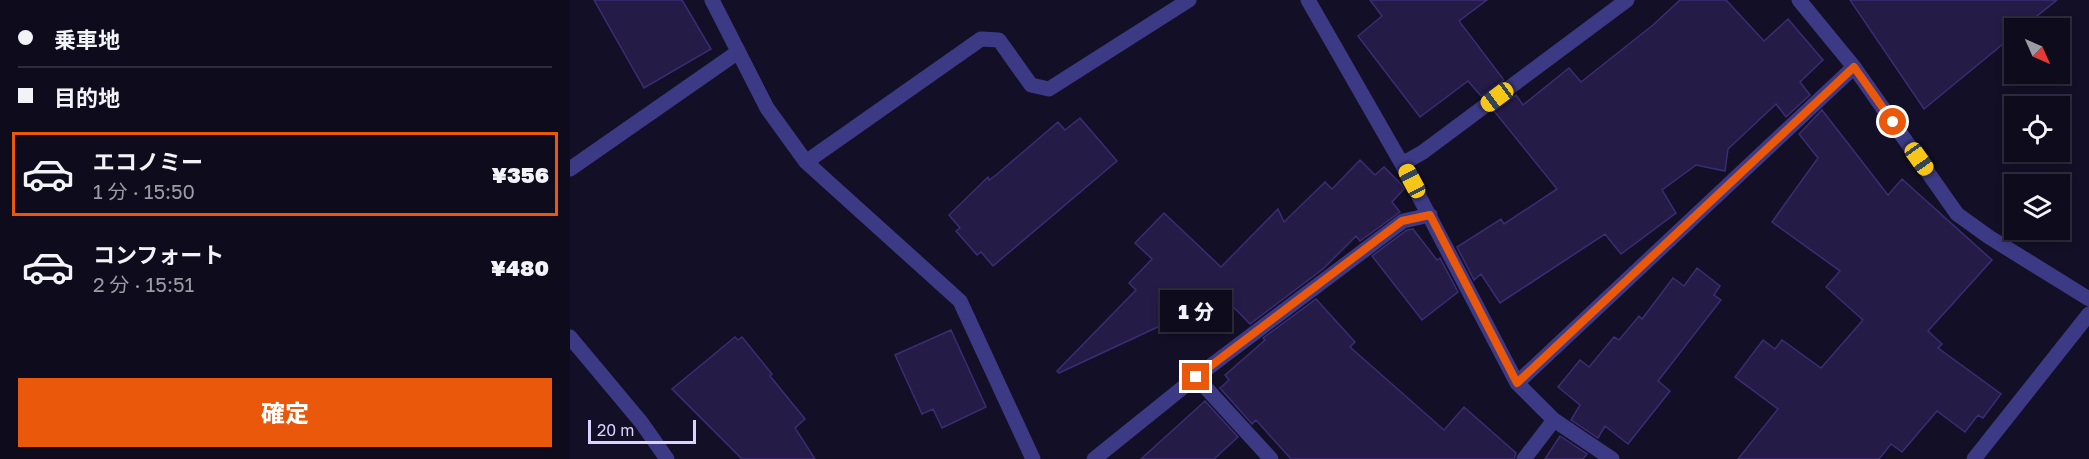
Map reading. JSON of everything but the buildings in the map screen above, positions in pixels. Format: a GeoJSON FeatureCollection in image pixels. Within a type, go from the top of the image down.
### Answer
{"type":"FeatureCollection","features":[{"type":"Feature","properties":{"kind":"street"},"geometry":{"type":"LineString","coordinates":[[712,0],[767,108],[806,162],[960,301],[1033,459]]}},
{"type":"Feature","properties":{"kind":"street"},"geometry":{"type":"LineString","coordinates":[[806,162],[981,39],[999,40],[1031,85],[1049,90],[1190,0]]}},
{"type":"Feature","properties":{"kind":"street"},"geometry":{"type":"LineString","coordinates":[[1308,0],[1430,215],[1517,383],[1554,420],[1612,459]]}},
{"type":"Feature","properties":{"kind":"street"},"geometry":{"type":"LineString","coordinates":[[1402,164],[1423,152],[1627,0]]}},
{"type":"Feature","properties":{"kind":"street"},"geometry":{"type":"LineString","coordinates":[[1799,0],[1854,67],[1958,214],[1989,237],[2089,299]]}},
{"type":"Feature","properties":{"kind":"street"},"geometry":{"type":"LineString","coordinates":[[570,169],[738,52]]}},
{"type":"Feature","properties":{"kind":"street"},"geometry":{"type":"LineString","coordinates":[[1517,383],[1854,67]]}},
{"type":"Feature","properties":{"kind":"street"},"geometry":{"type":"LineString","coordinates":[[1094,459],[1196,377],[1402,221],[1430,215]]}},
{"type":"Feature","properties":{"kind":"street"},"geometry":{"type":"LineString","coordinates":[[1974,459],[2089,314]]}},
{"type":"Feature","properties":{"kind":"street"},"geometry":{"type":"LineString","coordinates":[[570,337],[641,422],[667,459]]}},
{"type":"Feature","properties":{"kind":"street"},"geometry":{"type":"LineString","coordinates":[[1196,377],[1271,459]]}},
{"type":"Feature","properties":{"kind":"street"},"geometry":{"type":"LineString","coordinates":[[1524,459],[1554,420]]}},
{"type":"Feature","properties":{"kind":"route"},"geometry":{"type":"LineString","coordinates":[[1196,377],[1402,221],[1430,215],[1517,383],[1854,67],[1893,122]]}}]}
